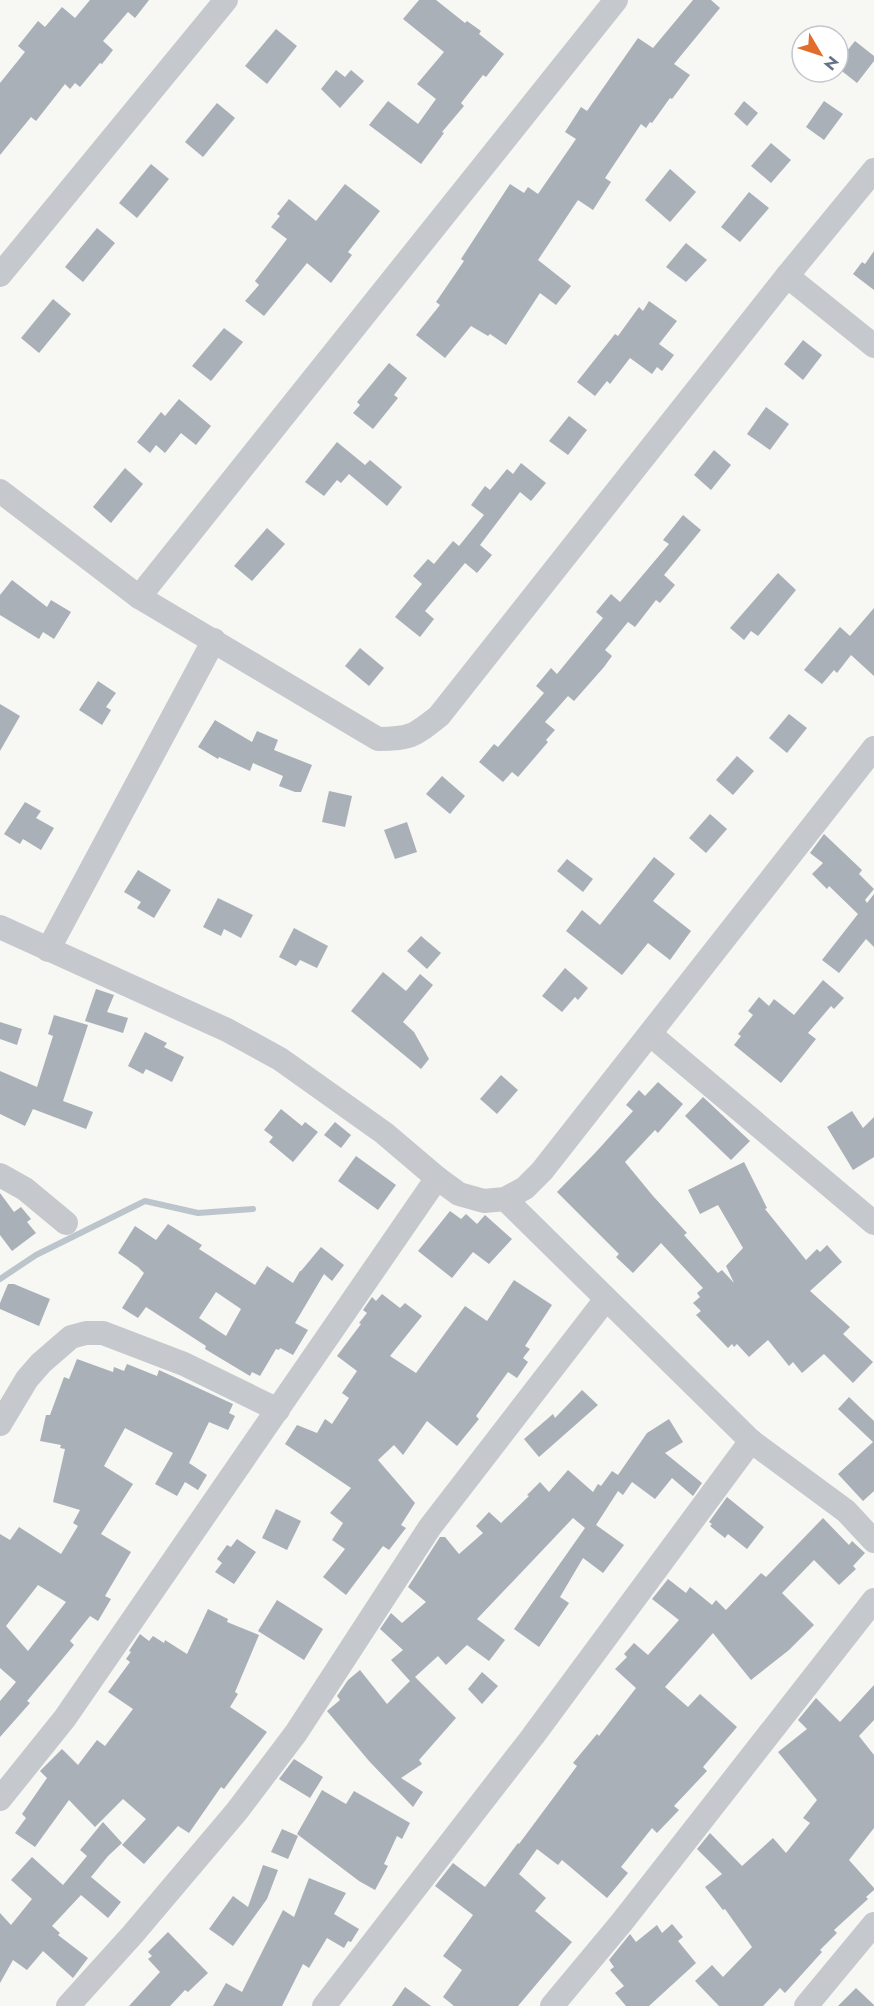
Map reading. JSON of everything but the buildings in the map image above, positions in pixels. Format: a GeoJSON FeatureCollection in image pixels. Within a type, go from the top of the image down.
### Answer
{"type":"FeatureCollection","features":[{"type":"Feature","properties":{"kind":"street"},"geometry":{"type":"LineString","coordinates":[[139,597],[616,0]]}},
{"type":"Feature","properties":{"kind":"street"},"geometry":{"type":"LineString","coordinates":[[0,275],[217,3]]}},
{"type":"Feature","properties":{"kind":"street"},"geometry":{"type":"LineString","coordinates":[[0,491],[139,597],[378,739],[404,739],[439,717],[787,276],[874,170]]}},
{"type":"Feature","properties":{"kind":"street"},"geometry":{"type":"LineString","coordinates":[[787,276],[874,346]]}},
{"type":"Feature","properties":{"kind":"street"},"geometry":{"type":"LineString","coordinates":[[48,950],[213,640]]}},
{"type":"Feature","properties":{"kind":"street"},"geometry":{"type":"LineString","coordinates":[[0,927],[227,1029],[280,1059],[384,1134],[459,1194],[484,1202],[505,1199],[525,1188],[543,1171],[874,748]]}},
{"type":"Feature","properties":{"kind":"street"},"geometry":{"type":"LineString","coordinates":[[651,1035],[874,1222]]}},
{"type":"Feature","properties":{"kind":"street"},"geometry":{"type":"LineString","coordinates":[[0,1175],[25,1189],[66,1223]]}},
{"type":"Feature","properties":{"kind":"street"},"geometry":{"type":"LineString","coordinates":[[0,1799],[65,1718],[437,1178]]}},
{"type":"Feature","properties":{"kind":"street"},"geometry":{"type":"LineString","coordinates":[[505,1199],[751,1441],[846,1510],[874,1540]]}},
{"type":"Feature","properties":{"kind":"street"},"geometry":{"type":"LineString","coordinates":[[68,2006],[133,1934],[237,1811],[290,1742],[430,1527],[606,1299]]}},
{"type":"Feature","properties":{"kind":"street"},"geometry":{"type":"LineString","coordinates":[[0,1424],[27,1379],[41,1363],[71,1337],[86,1333],[103,1333],[184,1364],[278,1410]]}},
{"type":"Feature","properties":{"kind":"street"},"geometry":{"type":"LineString","coordinates":[[324,2006],[533,1736],[751,1441]]}},
{"type":"Feature","properties":{"kind":"street"},"geometry":{"type":"LineString","coordinates":[[552,2006],[622,1922],[874,1600]]}},
{"type":"Feature","properties":{"kind":"street"},"geometry":{"type":"LineString","coordinates":[[806,2006],[874,1924]]}},
{"type":"Feature","properties":{"kind":"waterway"},"geometry":{"type":"LineString","coordinates":[[0,1279],[36,1255],[145,1201],[198,1213],[253,1209]]}}]}
